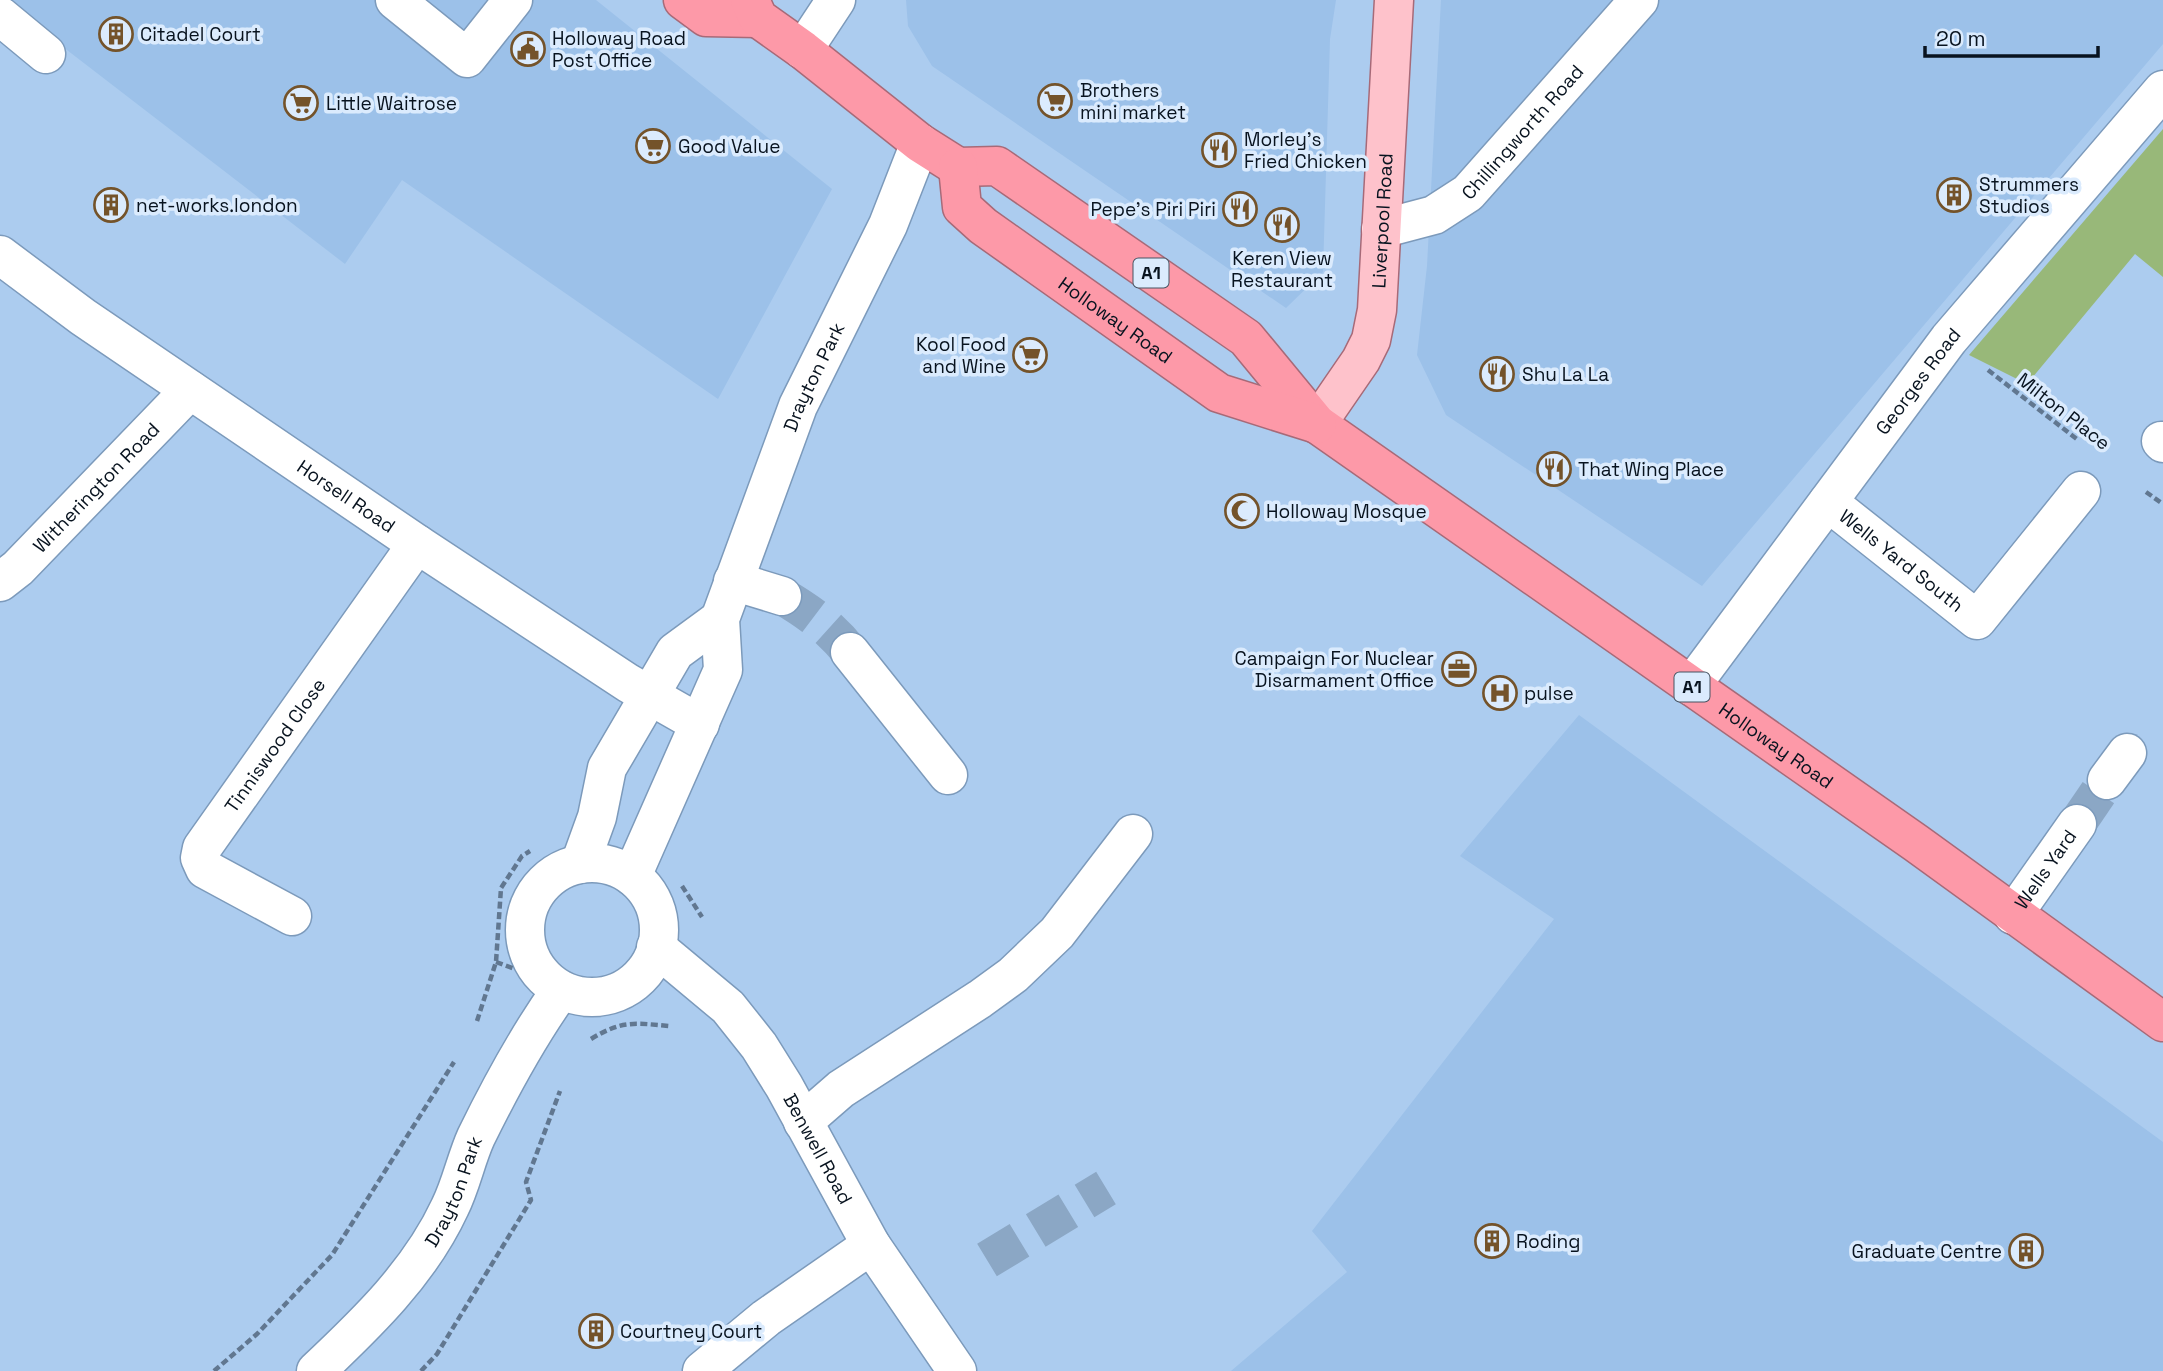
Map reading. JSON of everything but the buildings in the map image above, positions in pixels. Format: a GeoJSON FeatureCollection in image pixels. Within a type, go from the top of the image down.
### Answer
{"type":"FeatureCollection","features":[{"type":"Feature","properties":{"kind":"highway"},"geometry":{"type":"LineString","coordinates":[[683,0],[706,17],[754,9],[920,143],[958,167]]}},
{"type":"Feature","properties":{"kind":"highway","name":"Holloway Road"},"geometry":{"type":"LineString","coordinates":[[1317,424],[1219,393],[983,226],[962,207],[958,167],[997,166],[1246,338],[1317,424],[1916,843],[2163,1023]]}},
{"type":"Feature","properties":{"kind":"main road","name":"Liverpool Road"},"geometry":{"type":"LineString","coordinates":[[1317,424],[1361,360],[1371,340],[1377,310],[1394,0]]}},
{"type":"Feature","properties":{"kind":"street"},"geometry":{"type":"LineString","coordinates":[[396,0],[467,58],[505,3]]}},
{"type":"Feature","properties":{"kind":"street"},"geometry":{"type":"LineString","coordinates":[[803,50],[836,0]]}},
{"type":"Feature","properties":{"kind":"street","name":"Chillingworth Road"},"geometry":{"type":"LineString","coordinates":[[1381,229],[1434,215],[1468,193],[1639,0]]}},
{"type":"Feature","properties":{"kind":"street"},"geometry":{"type":"LineString","coordinates":[[0,16],[46,54]]}},
{"type":"Feature","properties":{"kind":"street","name":"Georges Road"},"geometry":{"type":"LineString","coordinates":[[1690,687],[1948,339],[2163,90]]}},
{"type":"Feature","properties":{"kind":"street","name":"Drayton Park"},"geometry":{"type":"LineString","coordinates":[[632,876],[723,670],[720,619],[798,406],[888,225],[920,143]]}},
{"type":"Feature","properties":{"kind":"street","name":"Horsell Road"},"geometry":{"type":"LineString","coordinates":[[0,255],[83,317],[417,544],[628,683],[700,724]]}},
{"type":"Feature","properties":{"kind":"street","name":"Witherington Road"},"geometry":{"type":"LineString","coordinates":[[0,582],[18,568],[190,390]]}},
{"type":"Feature","properties":{"kind":"street","name":"Wells Yard South"},"geometry":{"type":"LineString","coordinates":[[1828,502],[1977,620],[2081,491]]}},
{"type":"Feature","properties":{"kind":"street","name":"Tinniswood Close"},"geometry":{"type":"LineString","coordinates":[[292,916],[205,869],[200,858],[202,848],[417,544]]}},
{"type":"Feature","properties":{"kind":"street"},"geometry":{"type":"LineString","coordinates":[[733,581],[782,596]]}},
{"type":"Feature","properties":{"kind":"street"},"geometry":{"type":"LineString","coordinates":[[580,864],[597,817],[607,768],[675,652],[720,619]]}},
{"type":"Feature","properties":{"kind":"street"},"geometry":{"type":"LineString","coordinates":[[850,652],[948,775]]}},
{"type":"Feature","properties":{"kind":"street","name":"Wells Yard"},"geometry":{"type":"LineString","coordinates":[[2012,915],[2077,824]]}},
{"type":"Feature","properties":{"kind":"street"},"geometry":{"type":"LineString","coordinates":[[803,1122],[841,1089],[1013,975],[1057,933],[1133,834]]}},
{"type":"Feature","properties":{"kind":"street"},"geometry":{"type":"LineString","coordinates":[[580,864],[606,864],[632,876],[641,883],[659,919],[656,947],[642,975],[615,992],[589,997],[561,990],[549,982],[529,953],[524,930],[528,909],[538,888],[566,867],[580,864]]}},
{"type":"Feature","properties":{"kind":"street","name":"Benwell Road"},"geometry":{"type":"LineString","coordinates":[[656,947],[715,995],[740,1021],[784,1086],[872,1245],[957,1371]]}},
{"type":"Feature","properties":{"kind":"street","name":"Drayton Park"},"geometry":{"type":"LineString","coordinates":[[316,1371],[374,1317],[420,1257],[450,1208],[476,1139],[522,1046],[561,990]]}},
{"type":"Feature","properties":{"kind":"street"},"geometry":{"type":"LineString","coordinates":[[702,1371],[766,1318],[872,1245]]}},
{"type":"Feature","properties":{"kind":"path","name":"Milton Place"},"geometry":{"type":"LineString","coordinates":[[1948,339],[2081,442]]}},
{"type":"Feature","properties":{"kind":"path"},"geometry":{"type":"LineString","coordinates":[[2143,489],[2163,504]]}},
{"type":"Feature","properties":{"kind":"path"},"geometry":{"type":"LineString","coordinates":[[475,1028],[496,962],[501,888],[522,856],[533,849]]}},
{"type":"Feature","properties":{"kind":"path"},"geometry":{"type":"LineString","coordinates":[[680,882],[706,923]]}},
{"type":"Feature","properties":{"kind":"path"},"geometry":{"type":"LineString","coordinates":[[586,1042],[607,1029],[630,1023],[679,1027]]}},
{"type":"Feature","properties":{"kind":"path"},"geometry":{"type":"LineString","coordinates":[[214,1371],[257,1334],[332,1255],[456,1059]]}},
{"type":"Feature","properties":{"kind":"path"},"geometry":{"type":"LineString","coordinates":[[421,1371],[437,1354],[531,1199],[526,1182],[562,1086]]}},
{"type":"Feature","properties":{"kind":"shaded area"},"geometry":{"type":"Polygon","coordinates":[[[2,0],[596,0],[832,189],[718,399],[402,180],[345,264],[2,0]]]}},
{"type":"Feature","properties":{"kind":"shaded area"},"geometry":{"type":"Polygon","coordinates":[[[906,0],[1336,0],[1330,39],[1323,272],[1286,308],[932,66],[908,26],[906,0]]]}},
{"type":"Feature","properties":{"kind":"shaded area"},"geometry":{"type":"Polygon","coordinates":[[[1441,0],[2163,0],[2163,44],[1702,586],[1446,415],[1417,355],[1427,266],[1441,0]]]}},
{"type":"Feature","properties":{"kind":"shaded area"},"geometry":{"type":"Polygon","coordinates":[[[1579,715],[2163,1142],[2163,1371],[1231,1371],[1347,1272],[1312,1231],[1554,919],[1460,856],[1579,715]]]}},
{"type":"Feature","properties":{"kind":"green space"},"geometry":{"type":"Polygon","coordinates":[[[2163,129],[2163,277],[2135,254],[2027,384],[1969,355],[2163,129]]]}},
{"type":"Feature","properties":{"kind":"tunnel"},"geometry":{"type":"LineString","coordinates":[[782,596],[819,621],[850,652]]}},
{"type":"Feature","properties":{"kind":"tunnel"},"geometry":{"type":"LineString","coordinates":[[2077,824],[2107,780]]}},
{"type":"Feature","properties":{"kind":"tunnel"},"geometry":{"type":"LineString","coordinates":[[987,1260],[1106,1188]]}},
{"type":"Feature","properties":{"kind":"place","name":"Citadel Court"},"geometry":{"type":"Point","coordinates":[116,34]}},
{"type":"Feature","properties":{"kind":"place","name":"Holloway Road Post Office"},"geometry":{"type":"Point","coordinates":[528,49]}},
{"type":"Feature","properties":{"kind":"place","name":"Brothers mini market"},"geometry":{"type":"Point","coordinates":[1055,101]}},
{"type":"Feature","properties":{"kind":"place","name":"Little Waitrose"},"geometry":{"type":"Point","coordinates":[301,103]}},
{"type":"Feature","properties":{"kind":"place","name":"Good Value"},"geometry":{"type":"Point","coordinates":[653,146]}},
{"type":"Feature","properties":{"kind":"place","name":"Morley's Fried Chicken"},"geometry":{"type":"Point","coordinates":[1219,150]}},
{"type":"Feature","properties":{"kind":"place","name":"Strummers Studios"},"geometry":{"type":"Point","coordinates":[1954,195]}},
{"type":"Feature","properties":{"kind":"place","name":"net-works.london"},"geometry":{"type":"Point","coordinates":[111,205]}},
{"type":"Feature","properties":{"kind":"place","name":"Pepe's Piri Piri"},"geometry":{"type":"Point","coordinates":[1240,209]}},
{"type":"Feature","properties":{"kind":"place","name":"Keren View Restaurant"},"geometry":{"type":"Point","coordinates":[1282,225]}},
{"type":"Feature","properties":{"kind":"place","name":"Kool Food and Wine"},"geometry":{"type":"Point","coordinates":[1030,355]}},
{"type":"Feature","properties":{"kind":"place","name":"Shu La La"},"geometry":{"type":"Point","coordinates":[1497,374]}},
{"type":"Feature","properties":{"kind":"place","name":"That Wing Place"},"geometry":{"type":"Point","coordinates":[1554,469]}},
{"type":"Feature","properties":{"kind":"place","name":"Holloway Mosque"},"geometry":{"type":"Point","coordinates":[1242,511]}},
{"type":"Feature","properties":{"kind":"place","name":"Campaign For Nuclear Disarmament Office"},"geometry":{"type":"Point","coordinates":[1459,669]}},
{"type":"Feature","properties":{"kind":"place","name":"pulse"},"geometry":{"type":"Point","coordinates":[1500,693]}},
{"type":"Feature","properties":{"kind":"place","name":"Roding"},"geometry":{"type":"Point","coordinates":[1492,1241]}},
{"type":"Feature","properties":{"kind":"place","name":"Graduate Centre"},"geometry":{"type":"Point","coordinates":[2026,1251]}},
{"type":"Feature","properties":{"kind":"place","name":"Courtney Court"},"geometry":{"type":"Point","coordinates":[596,1331]}}]}
